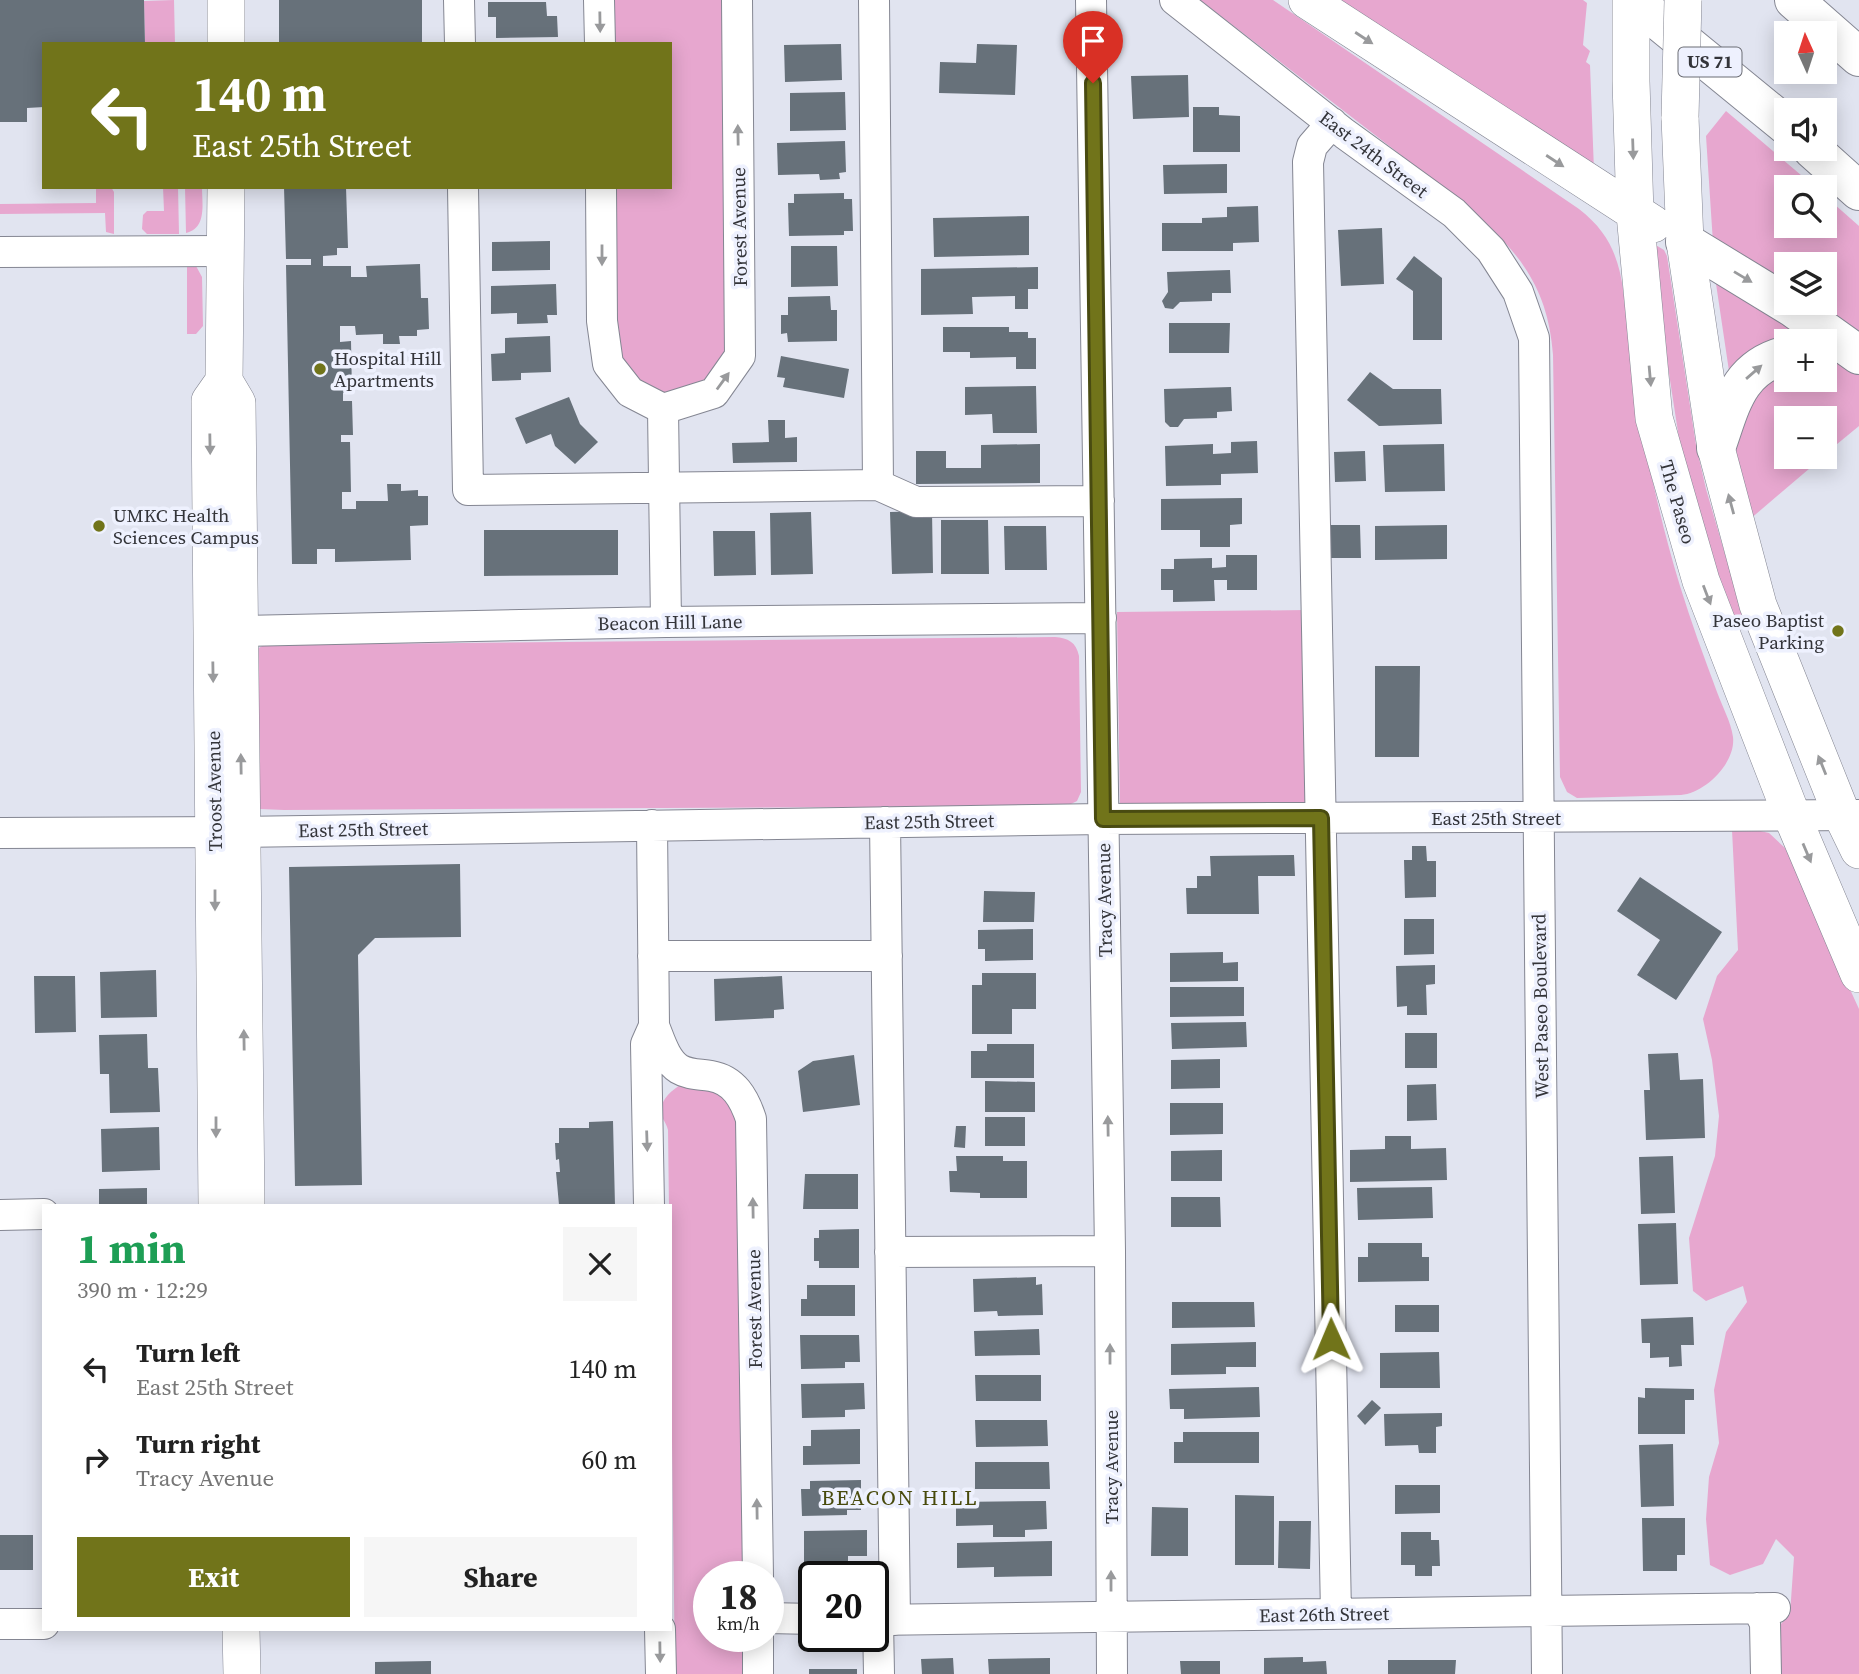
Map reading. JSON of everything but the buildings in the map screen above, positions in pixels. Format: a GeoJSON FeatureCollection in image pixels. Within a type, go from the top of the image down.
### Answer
{"type":"FeatureCollection","features":[{"type":"Feature","properties":{"kind":"highway","name":"US 71"},"geometry":{"type":"LineString","coordinates":[[1632,0],[1774,115]]}},
{"type":"Feature","properties":{"kind":"highway"},"geometry":{"type":"LineString","coordinates":[[1794,0],[1859,57]]}},
{"type":"Feature","properties":{"kind":"highway"},"geometry":{"type":"LineString","coordinates":[[1825,161],[1859,191]]}},
{"type":"Feature","properties":{"kind":"highway"},"geometry":{"type":"LineString","coordinates":[[1685,242],[1793,308],[1846,351]]}},
{"type":"Feature","properties":{"kind":"highway"},"geometry":{"type":"LineString","coordinates":[[1716,448],[1732,401],[1750,372],[1774,359]]}},
{"type":"Feature","properties":{"kind":"main road"},"geometry":{"type":"LineString","coordinates":[[226,0],[226,42]]}},
{"type":"Feature","properties":{"kind":"main road"},"geometry":{"type":"LineString","coordinates":[[1307,0],[1635,214],[1685,242]]}},
{"type":"Feature","properties":{"kind":"main road","name":"The Paseo"},"geometry":{"type":"LineString","coordinates":[[1632,0],[1631,81],[1635,214],[1654,418],[1701,581],[1792,817],[1859,974]]}},
{"type":"Feature","properties":{"kind":"main road"},"geometry":{"type":"LineString","coordinates":[[1683,0],[1680,117],[1685,242],[1716,448],[1758,605],[1851,815],[1859,850]]}},
{"type":"Feature","properties":{"kind":"main road","name":"Troost Avenue"},"geometry":{"type":"LineString","coordinates":[[217,1204],[228,832],[239,631],[237,403],[224,381],[226,189]]}},
{"type":"Feature","properties":{"kind":"main road","name":"Troost Avenue"},"geometry":{"type":"LineString","coordinates":[[224,381],[210,401],[246,1204]]}},
{"type":"Feature","properties":{"kind":"main road"},"geometry":{"type":"LineString","coordinates":[[242,1631],[242,1674]]}},
{"type":"Feature","properties":{"kind":"street"},"geometry":{"type":"LineString","coordinates":[[459,0],[460,42]]}},
{"type":"Feature","properties":{"kind":"street"},"geometry":{"type":"LineString","coordinates":[[599,0],[600,42]]}},
{"type":"Feature","properties":{"kind":"street","name":"Forest Avenue"},"geometry":{"type":"LineString","coordinates":[[663,409],[714,393],[740,356],[737,0]]}},
{"type":"Feature","properties":{"kind":"street"},"geometry":{"type":"LineString","coordinates":[[874,0],[878,485]]}},
{"type":"Feature","properties":{"kind":"street","name":"Tracy Avenue"},"geometry":{"type":"LineString","coordinates":[[1091,0],[1110,1251],[1112,1674]]}},
{"type":"Feature","properties":{"kind":"street","name":"East 24th Street"},"geometry":{"type":"LineString","coordinates":[[1175,0],[1332,123],[1454,213],[1491,250],[1518,292],[1534,338]]}},
{"type":"Feature","properties":{"kind":"street"},"geometry":{"type":"LineString","coordinates":[[1332,123],[1312,146],[1308,163],[1336,1614]]}},
{"type":"Feature","properties":{"kind":"street"},"geometry":{"type":"LineString","coordinates":[[463,189],[468,490],[878,485],[916,502],[1100,501]]}},
{"type":"Feature","properties":{"kind":"street"},"geometry":{"type":"LineString","coordinates":[[601,189],[602,321],[608,364],[630,392],[663,409],[666,622]]}},
{"type":"Feature","properties":{"kind":"street"},"geometry":{"type":"LineString","coordinates":[[0,252],[226,251]]}},
{"type":"Feature","properties":{"kind":"street","name":"West Paseo Boulevard"},"geometry":{"type":"LineString","coordinates":[[1534,338],[1547,1674]]}},
{"type":"Feature","properties":{"kind":"street","name":"Beacon Hill Lane"},"geometry":{"type":"LineString","coordinates":[[239,631],[666,622],[1101,618]]}},
{"type":"Feature","properties":{"kind":"street","name":"East 25th Street"},"geometry":{"type":"LineString","coordinates":[[0,833],[1103,819],[1851,815]]}},
{"type":"Feature","properties":{"kind":"street"},"geometry":{"type":"LineString","coordinates":[[883,1561],[890,1252],[885,822]]}},
{"type":"Feature","properties":{"kind":"street","name":"Forest Avenue"},"geometry":{"type":"LineString","coordinates":[[652,825],[654,1026],[665,1054],[678,1068],[696,1076]]}},
{"type":"Feature","properties":{"kind":"street"},"geometry":{"type":"LineString","coordinates":[[653,956],[887,956]]}},
{"type":"Feature","properties":{"kind":"street","name":"Forest Avenue"},"geometry":{"type":"LineString","coordinates":[[649,1204],[646,1044],[654,1026]]}},
{"type":"Feature","properties":{"kind":"street","name":"Forest Avenue"},"geometry":{"type":"LineString","coordinates":[[646,1102],[671,1080],[712,1076],[728,1082],[744,1099],[751,1119],[758,1561]]}},
{"type":"Feature","properties":{"kind":"street"},"geometry":{"type":"LineString","coordinates":[[0,1215],[42,1214]]}},
{"type":"Feature","properties":{"kind":"street"},"geometry":{"type":"LineString","coordinates":[[890,1252],[1110,1251]]}},
{"type":"Feature","properties":{"kind":"street","name":"East 26th Street"},"geometry":{"type":"LineString","coordinates":[[889,1620],[1766,1608],[1766,1674]]}},
{"type":"Feature","properties":{"kind":"street"},"geometry":{"type":"LineString","coordinates":[[0,1624],[42,1624]]}},
{"type":"Feature","properties":{"kind":"street"},"geometry":{"type":"LineString","coordinates":[[660,1631],[661,1674]]}},
{"type":"Feature","properties":{"kind":"street"},"geometry":{"type":"LineString","coordinates":[[758,1652],[758,1674]]}},
{"type":"Feature","properties":{"kind":"street"},"geometry":{"type":"LineString","coordinates":[[878,1674],[880,1652]]}},
{"type":"Feature","properties":{"kind":"shaded area"},"geometry":{"type":"Polygon","coordinates":[[[174,0],[175,42],[145,42],[144,1],[174,0]]]}},
{"type":"Feature","properties":{"kind":"shaded area"},"geometry":{"type":"Polygon","coordinates":[[[608,0],[730,0],[734,340],[710,385],[664,399],[615,362],[608,189],[672,189],[672,42],[608,42],[608,0]]]}},
{"type":"Feature","properties":{"kind":"shaded area"},"geometry":{"type":"Polygon","coordinates":[[[1200,0],[1273,0],[1579,209],[1604,235],[1618,264],[1648,460],[1663,524],[1689,613],[1733,737],[1730,757],[1717,775],[1700,789],[1681,795],[1577,798],[1567,792],[1560,777],[1553,355],[1544,308],[1527,271],[1501,238],[1467,206],[1200,0]]]}},
{"type":"Feature","properties":{"kind":"shaded area"},"geometry":{"type":"Polygon","coordinates":[[[1334,0],[1583,0],[1587,3],[1583,45],[1590,51],[1586,62],[1590,65],[1594,171],[1334,0]]]}},
{"type":"Feature","properties":{"kind":"shaded area"},"geometry":{"type":"Polygon","coordinates":[[[1726,111],[1774,152],[1774,161],[1785,161],[1801,175],[1774,175],[1774,238],[1837,238],[1837,207],[1859,226],[1859,336],[1829,315],[1837,315],[1837,252],[1774,252],[1774,279],[1713,243],[1706,136],[1726,111]]]}},
{"type":"Feature","properties":{"kind":"shaded area"},"geometry":{"type":"Polygon","coordinates":[[[96,189],[112,189],[114,234],[106,232],[105,213],[0,214],[0,204],[96,203],[96,189]]]}},
{"type":"Feature","properties":{"kind":"shaded area"},"geometry":{"type":"Polygon","coordinates":[[[163,189],[178,189],[179,234],[147,234],[142,229],[143,215],[147,211],[164,211],[163,189]]]}},
{"type":"Feature","properties":{"kind":"shaded area"},"geometry":{"type":"Polygon","coordinates":[[[185,189],[202,189],[200,221],[193,230],[186,233],[185,189]]]}},
{"type":"Feature","properties":{"kind":"shaded area"},"geometry":{"type":"Polygon","coordinates":[[[1654,244],[1664,250],[1667,256],[1696,445],[1743,616],[1735,619],[1710,572],[1684,471],[1650,250],[1654,244]]]}},
{"type":"Feature","properties":{"kind":"shaded area"},"geometry":{"type":"Polygon","coordinates":[[[187,262],[196,266],[202,277],[203,326],[196,334],[187,334],[187,262]]]}},
{"type":"Feature","properties":{"kind":"shaded area"},"geometry":{"type":"Polygon","coordinates":[[[1715,277],[1796,329],[1774,329],[1774,340],[1729,371],[1715,277]]]}},
{"type":"Feature","properties":{"kind":"shaded area"},"geometry":{"type":"Polygon","coordinates":[[[1837,362],[1859,373],[1859,426],[1837,444],[1837,406],[1774,406],[1774,469],[1809,469],[1749,520],[1735,469],[1737,410],[1774,376],[1774,392],[1837,392],[1837,362]]]}},
{"type":"Feature","properties":{"kind":"shaded area"},"geometry":{"type":"Polygon","coordinates":[[[1307,610],[1310,807],[1120,809],[1117,612],[1307,610]]]}},
{"type":"Feature","properties":{"kind":"shaded area"},"geometry":{"type":"Polygon","coordinates":[[[1055,637],[1071,642],[1079,656],[1081,792],[1077,801],[1067,806],[284,810],[260,809],[252,796],[255,650],[264,645],[1055,637]]]}},
{"type":"Feature","properties":{"kind":"shaded area"},"geometry":{"type":"Polygon","coordinates":[[[1752,829],[1769,833],[1785,848],[1859,1009],[1859,1674],[1781,1674],[1780,1625],[1790,1614],[1794,1557],[1776,1539],[1763,1564],[1730,1575],[1710,1565],[1706,1519],[1709,1477],[1719,1443],[1714,1390],[1726,1332],[1747,1302],[1743,1286],[1706,1301],[1693,1291],[1689,1238],[1715,1156],[1719,1116],[1712,1060],[1703,1019],[1717,976],[1738,950],[1732,830],[1752,829]]]}},
{"type":"Feature","properties":{"kind":"shaded area"},"geometry":{"type":"Polygon","coordinates":[[[682,1084],[711,1086],[738,1111],[746,1561],[693,1561],[693,1652],[746,1652],[746,1674],[675,1674],[672,1204],[669,1204],[668,1130],[661,1113],[669,1094],[682,1084]]]}},
{"type":"Feature","properties":{"kind":"place","name":"Hospital Hill Apartments"},"geometry":{"type":"Point","coordinates":[320,369]}},
{"type":"Feature","properties":{"kind":"place","name":"UMKC Health Sciences Campus"},"geometry":{"type":"Point","coordinates":[99,526]}},
{"type":"Feature","properties":{"kind":"place","name":"Paseo Baptist Parking"},"geometry":{"type":"Point","coordinates":[1838,631]}},
{"type":"Feature","properties":{"kind":"district","name":"BEACON HILL"},"geometry":{"type":"Point","coordinates":[900,1498]}},
{"type":"Feature","properties":{"kind":"route"},"geometry":{"type":"LineString","coordinates":[[1093,83],[1103,819],[1321,818],[1331,1339]]}}]}
